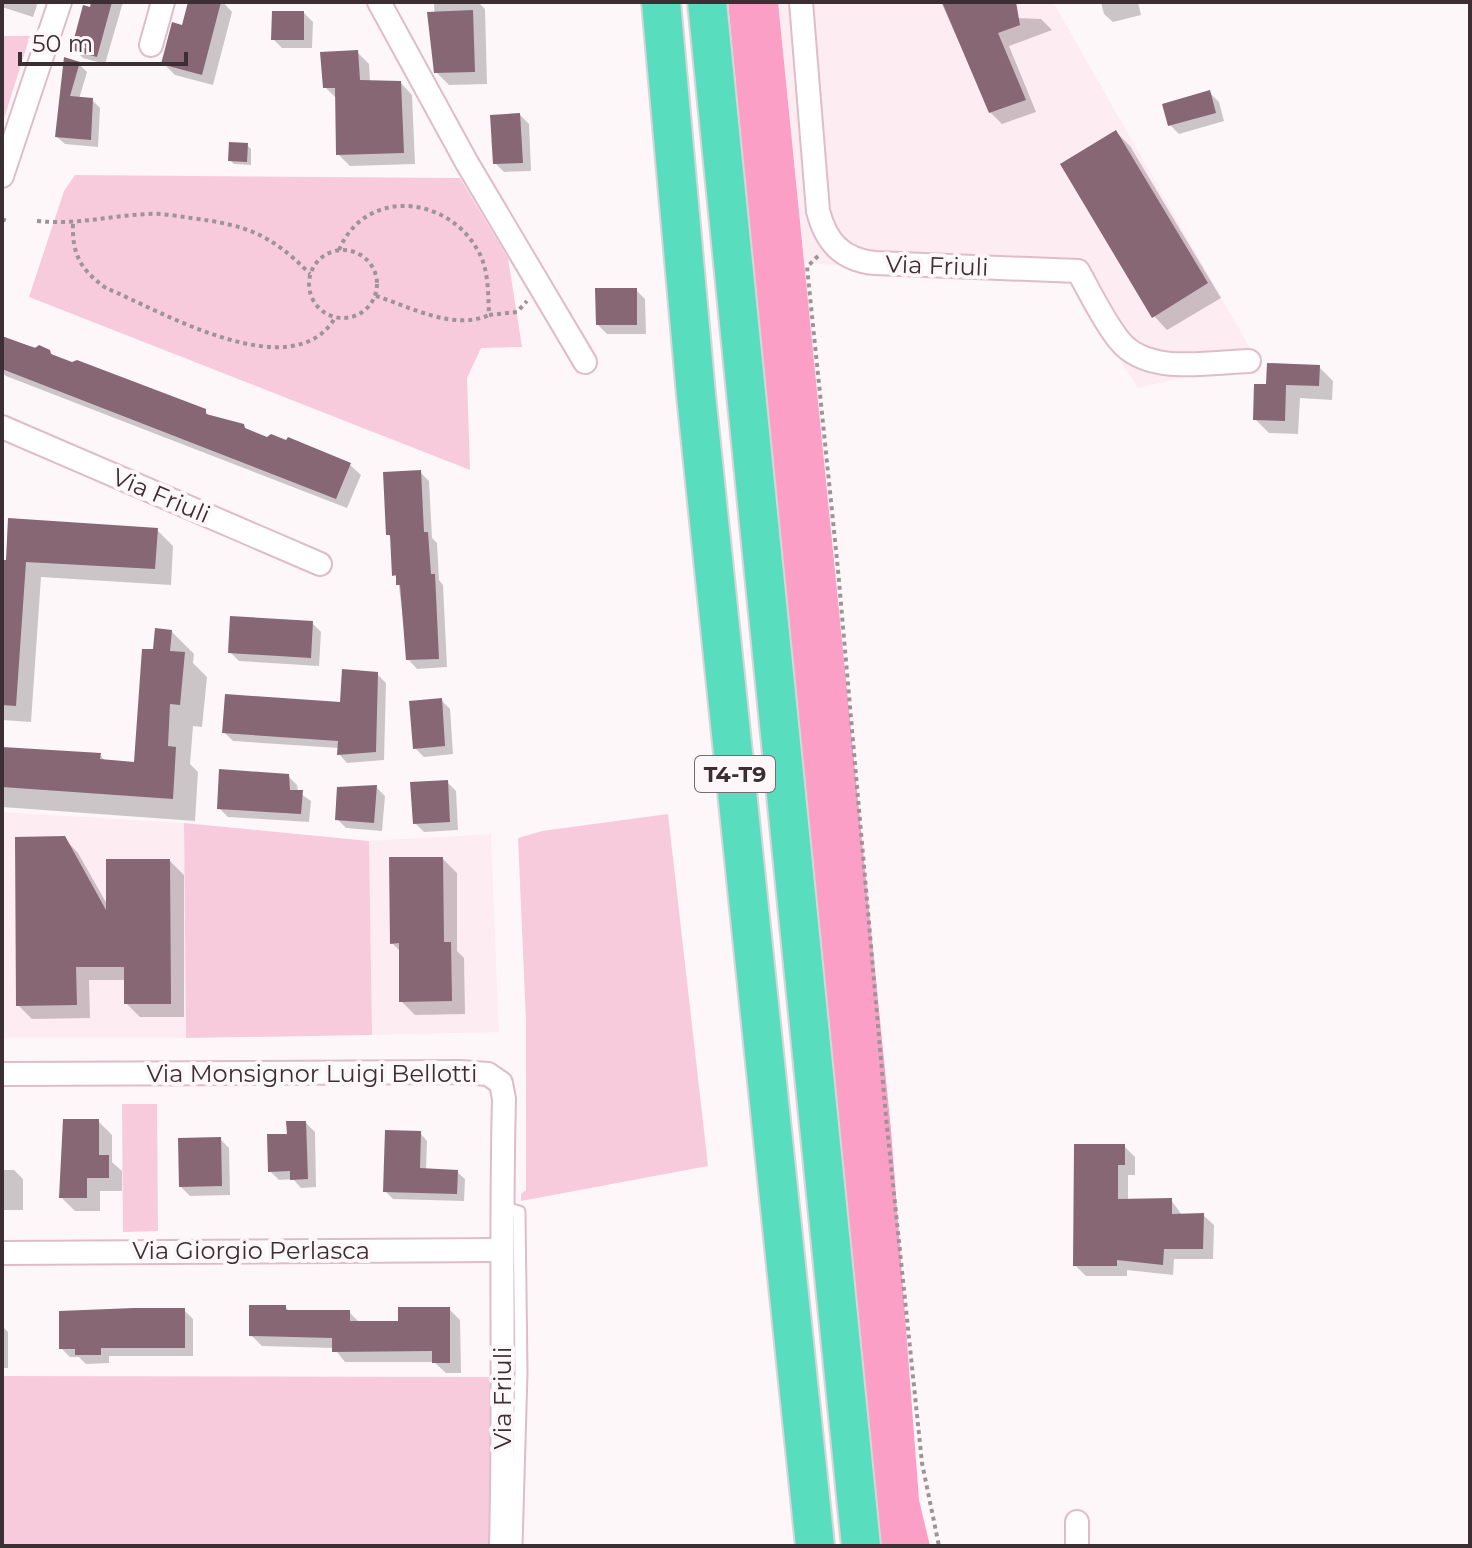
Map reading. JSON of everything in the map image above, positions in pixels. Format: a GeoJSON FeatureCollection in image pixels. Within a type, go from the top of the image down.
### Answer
{"type":"FeatureCollection","features":[{"type":"Feature","properties":{"kind":"highway","name":"T4-T9"},"geometry":{"type":"LineString","coordinates":[[661,2],[696,395],[815,1546]]}},
{"type":"Feature","properties":{"kind":"highway","name":"T4-T9"},"geometry":{"type":"LineString","coordinates":[[707,2],[861,1546]]}},
{"type":"Feature","properties":{"kind":"street"},"geometry":{"type":"LineString","coordinates":[[2,176],[60,2]]}},
{"type":"Feature","properties":{"kind":"street"},"geometry":{"type":"LineString","coordinates":[[151,45],[163,2]]}},
{"type":"Feature","properties":{"kind":"street"},"geometry":{"type":"LineString","coordinates":[[379,2],[467,163],[585,362]]}},
{"type":"Feature","properties":{"kind":"street"},"geometry":{"type":"LineString","coordinates":[[801,2],[818,211],[831,243]]}},
{"type":"Feature","properties":{"kind":"street","name":"Via Friuli"},"geometry":{"type":"LineString","coordinates":[[831,243],[845,256],[859,262],[1078,271],[1120,342],[1135,353],[1169,364],[1249,361]]}},
{"type":"Feature","properties":{"kind":"street","name":"Via Friuli"},"geometry":{"type":"LineString","coordinates":[[2,427],[320,564]]}},
{"type":"Feature","properties":{"kind":"street","name":"Via Monsignor Luigi Bellotti"},"geometry":{"type":"LineString","coordinates":[[2,1074],[488,1074],[501,1083],[504,1099],[499,1250]]}},
{"type":"Feature","properties":{"kind":"street","name":"Via Friuli"},"geometry":{"type":"LineString","coordinates":[[499,1250],[505,1372],[501,1546]]}},
{"type":"Feature","properties":{"kind":"street","name":"Via Giorgio Perlasca"},"geometry":{"type":"LineString","coordinates":[[2,1253],[499,1250]]}},
{"type":"Feature","properties":{"kind":"street"},"geometry":{"type":"LineString","coordinates":[[1077,1522],[1077,1546]]}},
{"type":"Feature","properties":{"kind":"lane"},"geometry":{"type":"LineString","coordinates":[[501,1207],[519,1212],[521,1372],[516,1546]]}},
{"type":"Feature","properties":{"kind":"path"},"geometry":{"type":"LineString","coordinates":[[339,250],[344,238],[374,211],[397,205],[438,212],[456,222],[479,252],[486,272],[489,315]]}},
{"type":"Feature","properties":{"kind":"path"},"geometry":{"type":"LineString","coordinates":[[37,221],[73,224],[150,213],[236,224],[275,242],[310,274]]}},
{"type":"Feature","properties":{"kind":"path"},"geometry":{"type":"LineString","coordinates":[[73,224],[72,247],[79,264],[92,278],[106,288],[222,337],[252,347],[280,349],[326,332],[335,318]]}},
{"type":"Feature","properties":{"kind":"path"},"geometry":{"type":"LineString","coordinates":[[831,243],[807,267],[838,570],[892,1180],[922,1463],[939,1546]]}},
{"type":"Feature","properties":{"kind":"path"},"geometry":{"type":"LineString","coordinates":[[339,250],[364,257],[375,272],[376,296],[370,306],[356,317],[335,318],[319,310],[310,296],[310,274],[323,256],[339,250]]}},
{"type":"Feature","properties":{"kind":"path"},"geometry":{"type":"LineString","coordinates":[[376,296],[452,321],[476,321],[489,315],[517,312],[541,286]]}},
{"type":"Feature","properties":{"kind":"shaded area"},"geometry":{"type":"Polygon","coordinates":[[[728,2],[778,2],[891,1130],[919,1500],[930,1546],[880,1546],[801,770],[728,2]]]}},
{"type":"Feature","properties":{"kind":"shaded area"},"geometry":{"type":"Polygon","coordinates":[[[778,2],[1053,2],[1257,360],[1138,388],[1068,279],[805,263],[778,2]]]}},
{"type":"Feature","properties":{"kind":"shaded area"},"geometry":{"type":"Polygon","coordinates":[[[2,36],[30,36],[2,125],[2,36]]]}},
{"type":"Feature","properties":{"kind":"shaded area"},"geometry":{"type":"Polygon","coordinates":[[[75,175],[460,178],[508,258],[522,347],[481,348],[467,378],[470,470],[29,297],[64,191],[75,175]]]}},
{"type":"Feature","properties":{"kind":"shaded area"},"geometry":{"type":"Polygon","coordinates":[[[2,812],[184,823],[186,1038],[2,1038],[2,812]]]}},
{"type":"Feature","properties":{"kind":"shaded area"},"geometry":{"type":"Polygon","coordinates":[[[668,814],[708,1166],[521,1201],[521,1194],[526,1190],[526,1021],[518,838],[542,831],[668,814]]]}},
{"type":"Feature","properties":{"kind":"shaded area"},"geometry":{"type":"Polygon","coordinates":[[[184,823],[369,841],[372,1035],[186,1038],[184,823]]]}},
{"type":"Feature","properties":{"kind":"shaded area"},"geometry":{"type":"Polygon","coordinates":[[[491,834],[499,1032],[372,1035],[369,841],[491,834]]]}},
{"type":"Feature","properties":{"kind":"shaded area"},"geometry":{"type":"Polygon","coordinates":[[[122,1104],[157,1104],[158,1231],[123,1232],[122,1104]]]}},
{"type":"Feature","properties":{"kind":"shaded area"},"geometry":{"type":"Polygon","coordinates":[[[2,1376],[496,1377],[495,1546],[2,1546],[2,1376]]]}},
{"type":"Feature","properties":{"kind":"building"},"geometry":{"type":"Polygon","coordinates":[[[91,2],[112,2],[97,57],[71,50],[83,5],[90,7],[91,2]]]}},
{"type":"Feature","properties":{"kind":"building"},"geometry":{"type":"Polygon","coordinates":[[[188,2],[221,2],[202,75],[161,64],[172,22],[182,25],[188,2]]]}},
{"type":"Feature","properties":{"kind":"building"},"geometry":{"type":"Polygon","coordinates":[[[942,2],[1016,2],[1020,25],[998,33],[1026,100],[989,113],[942,2]]]}},
{"type":"Feature","properties":{"kind":"building"},"geometry":{"type":"Polygon","coordinates":[[[473,10],[475,72],[434,73],[427,12],[473,10]]]}},
{"type":"Feature","properties":{"kind":"building"},"geometry":{"type":"Polygon","coordinates":[[[272,11],[304,11],[304,40],[271,40],[272,11]]]}},
{"type":"Feature","properties":{"kind":"building"},"geometry":{"type":"Polygon","coordinates":[[[358,50],[360,80],[401,81],[404,153],[336,155],[335,88],[323,88],[320,52],[358,50]]]}},
{"type":"Feature","properties":{"kind":"building"},"geometry":{"type":"Polygon","coordinates":[[[64,57],[80,62],[70,96],[93,98],[91,140],[55,137],[64,57]]]}},
{"type":"Feature","properties":{"kind":"building"},"geometry":{"type":"Polygon","coordinates":[[[1210,90],[1216,113],[1168,126],[1162,104],[1210,90]]]}},
{"type":"Feature","properties":{"kind":"building"},"geometry":{"type":"Polygon","coordinates":[[[520,113],[523,163],[493,164],[490,115],[520,113]]]}},
{"type":"Feature","properties":{"kind":"building"},"geometry":{"type":"Polygon","coordinates":[[[1116,130],[1208,283],[1152,318],[1060,164],[1116,130]]]}},
{"type":"Feature","properties":{"kind":"building"},"geometry":{"type":"Polygon","coordinates":[[[229,142],[248,143],[247,162],[228,161],[229,142]]]}},
{"type":"Feature","properties":{"kind":"building"},"geometry":{"type":"Polygon","coordinates":[[[595,288],[637,288],[637,325],[596,325],[595,288]]]}},
{"type":"Feature","properties":{"kind":"building"},"geometry":{"type":"Polygon","coordinates":[[[2,336],[35,348],[39,345],[50,350],[51,354],[72,362],[77,360],[206,409],[206,414],[244,424],[245,428],[267,437],[271,434],[286,440],[288,437],[351,463],[336,499],[2,369],[2,336]]]}},
{"type":"Feature","properties":{"kind":"building"},"geometry":{"type":"Polygon","coordinates":[[[1267,363],[1320,365],[1319,386],[1286,385],[1285,421],[1253,420],[1254,384],[1266,384],[1267,363]]]}},
{"type":"Feature","properties":{"kind":"building"},"geometry":{"type":"Polygon","coordinates":[[[421,470],[424,532],[428,532],[431,574],[435,574],[439,659],[406,660],[400,585],[396,585],[396,575],[392,576],[390,535],[386,535],[383,472],[421,470]]]}},
{"type":"Feature","properties":{"kind":"building"},"geometry":{"type":"Polygon","coordinates":[[[8,518],[158,528],[155,569],[26,562],[16,706],[2,705],[2,560],[6,560],[8,518]]]}},
{"type":"Feature","properties":{"kind":"building"},"geometry":{"type":"Polygon","coordinates":[[[230,616],[313,621],[311,658],[228,653],[230,616]]]}},
{"type":"Feature","properties":{"kind":"building"},"geometry":{"type":"Polygon","coordinates":[[[155,628],[172,630],[170,651],[185,652],[180,705],[170,704],[168,746],[176,747],[173,799],[2,787],[2,747],[101,753],[100,759],[134,762],[142,649],[153,649],[155,628]]]}},
{"type":"Feature","properties":{"kind":"building"},"geometry":{"type":"Polygon","coordinates":[[[342,669],[378,672],[376,752],[337,755],[338,741],[222,733],[225,694],[340,702],[342,669]]]}},
{"type":"Feature","properties":{"kind":"building"},"geometry":{"type":"Polygon","coordinates":[[[442,698],[445,746],[413,749],[409,701],[442,698]]]}},
{"type":"Feature","properties":{"kind":"building"},"geometry":{"type":"Polygon","coordinates":[[[219,769],[289,774],[290,790],[303,790],[301,814],[217,809],[219,769]]]}},
{"type":"Feature","properties":{"kind":"building"},"geometry":{"type":"Polygon","coordinates":[[[448,780],[450,822],[413,824],[410,782],[448,780]]]}},
{"type":"Feature","properties":{"kind":"building"},"geometry":{"type":"Polygon","coordinates":[[[377,785],[374,823],[335,820],[337,787],[377,785]]]}},
{"type":"Feature","properties":{"kind":"building"},"geometry":{"type":"Polygon","coordinates":[[[65,836],[106,910],[106,859],[170,859],[171,1004],[124,1004],[124,967],[76,967],[77,1005],[16,1006],[15,837],[65,836]]]}},
{"type":"Feature","properties":{"kind":"building"},"geometry":{"type":"Polygon","coordinates":[[[389,857],[443,857],[444,942],[451,942],[452,1001],[399,1002],[399,943],[390,944],[389,857]]]}},
{"type":"Feature","properties":{"kind":"building"},"geometry":{"type":"Polygon","coordinates":[[[63,1119],[99,1119],[99,1155],[109,1155],[109,1178],[87,1178],[87,1198],[59,1198],[63,1119]]]}},
{"type":"Feature","properties":{"kind":"building"},"geometry":{"type":"Polygon","coordinates":[[[286,1121],[306,1121],[308,1179],[290,1180],[290,1171],[268,1172],[267,1134],[287,1134],[286,1121]]]}},
{"type":"Feature","properties":{"kind":"building"},"geometry":{"type":"Polygon","coordinates":[[[385,1130],[421,1131],[420,1168],[458,1170],[457,1194],[383,1192],[385,1130]]]}},
{"type":"Feature","properties":{"kind":"building"},"geometry":{"type":"Polygon","coordinates":[[[221,1137],[222,1186],[179,1187],[178,1138],[221,1137]]]}},
{"type":"Feature","properties":{"kind":"building"},"geometry":{"type":"Polygon","coordinates":[[[1074,1144],[1125,1144],[1125,1165],[1118,1165],[1118,1199],[1172,1198],[1172,1214],[1204,1213],[1203,1249],[1164,1249],[1163,1265],[1117,1260],[1117,1266],[1073,1266],[1074,1144]]]}},
{"type":"Feature","properties":{"kind":"building"},"geometry":{"type":"Polygon","coordinates":[[[249,1305],[286,1305],[286,1310],[350,1310],[350,1321],[398,1321],[398,1307],[450,1307],[450,1363],[432,1363],[432,1351],[332,1352],[332,1338],[249,1336],[249,1305]]]}},
{"type":"Feature","properties":{"kind":"building"},"geometry":{"type":"Polygon","coordinates":[[[185,1308],[185,1348],[101,1348],[101,1355],[75,1355],[75,1349],[59,1349],[59,1311],[185,1308]]]}}]}
